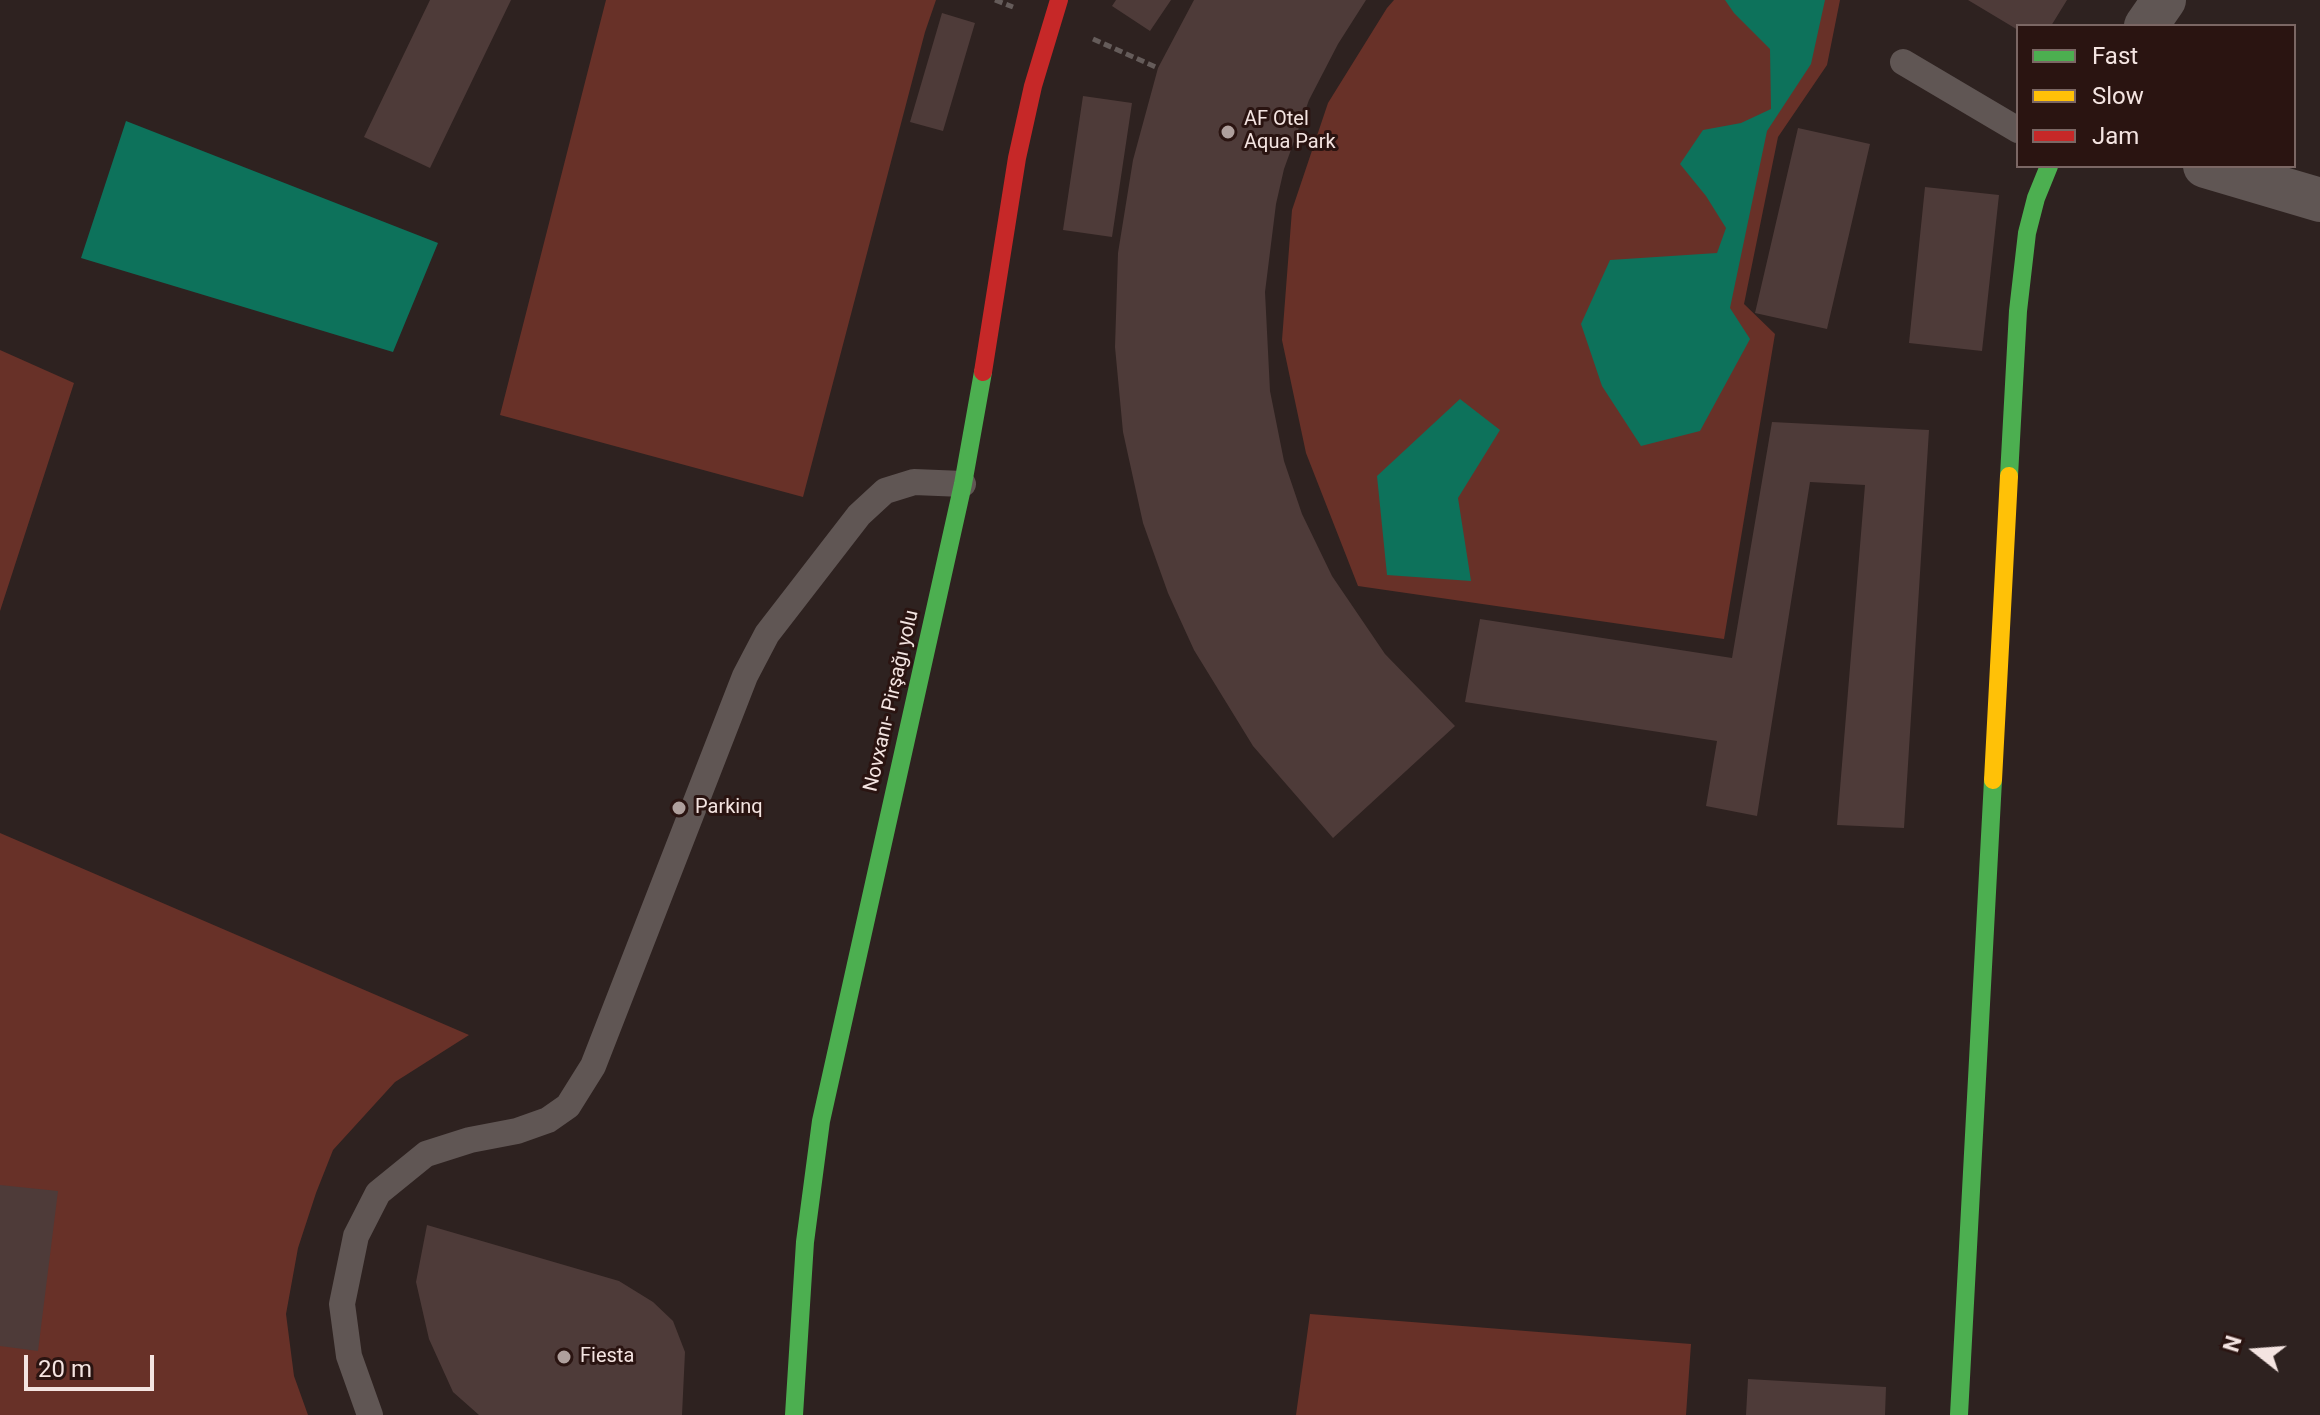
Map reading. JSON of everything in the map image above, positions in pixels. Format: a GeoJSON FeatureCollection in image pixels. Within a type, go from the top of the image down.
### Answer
{"type":"FeatureCollection","features":[{"type":"Feature","properties":{"kind":"main road","name":"Novxanı- Pirşağı yolu"},"geometry":{"type":"LineString","coordinates":[[794,1415],[805,1242],[821,1121],[963,484],[995,308],[1017,158],[1033,86],[1059,0]]}},
{"type":"Feature","properties":{"kind":"main road"},"geometry":{"type":"LineString","coordinates":[[1959,1415],[2018,311],[2027,233],[2048,168]]}},
{"type":"Feature","properties":{"kind":"street"},"geometry":{"type":"LineString","coordinates":[[2147,24],[2164,0]]}},
{"type":"Feature","properties":{"kind":"street"},"geometry":{"type":"LineString","coordinates":[[2212,168],[2320,200]]}},
{"type":"Feature","properties":{"kind":"lane"},"geometry":{"type":"LineString","coordinates":[[1903,62],[2016,129]]}},
{"type":"Feature","properties":{"kind":"lane"},"geometry":{"type":"LineString","coordinates":[[370,1415],[349,1356],[342,1304],[356,1236],[378,1193],[426,1154],[470,1140],[517,1131],[548,1120],[568,1106],[593,1066],[745,676],[767,634],[859,515],[885,491],[914,482],[963,484]]}},
{"type":"Feature","properties":{"kind":"path"},"geometry":{"type":"LineString","coordinates":[[1107,44],[1158,68]]}},
{"type":"Feature","properties":{"kind":"shaded area"},"geometry":{"type":"Polygon","coordinates":[[[606,0],[936,0],[803,497],[500,415],[606,0]]]}},
{"type":"Feature","properties":{"kind":"shaded area"},"geometry":{"type":"Polygon","coordinates":[[[1394,0],[1840,0],[1827,65],[1778,137],[1744,304],[1775,334],[1724,639],[1358,586],[1306,453],[1282,340],[1292,210],[1328,103],[1394,0]]]}},
{"type":"Feature","properties":{"kind":"shaded area"},"geometry":{"type":"Polygon","coordinates":[[[1725,0],[1825,0],[1811,64],[1767,131],[1730,308],[1750,339],[1700,431],[1641,446],[1602,386],[1581,324],[1610,260],[1717,253],[1726,228],[1706,196],[1680,164],[1703,130],[1741,123],[1771,109],[1770,49],[1725,0]]]}},
{"type":"Feature","properties":{"kind":"shaded area"},"geometry":{"type":"Polygon","coordinates":[[[126,121],[438,243],[393,352],[81,258],[126,121]]]}},
{"type":"Feature","properties":{"kind":"shaded area"},"geometry":{"type":"Polygon","coordinates":[[[0,350],[74,383],[0,611],[0,350]]]}},
{"type":"Feature","properties":{"kind":"shaded area"},"geometry":{"type":"Polygon","coordinates":[[[1460,399],[1500,430],[1458,498],[1471,581],[1387,575],[1377,476],[1460,399]]]}},
{"type":"Feature","properties":{"kind":"shaded area"},"geometry":{"type":"Polygon","coordinates":[[[0,833],[469,1035],[395,1082],[333,1150],[298,1248],[286,1314],[294,1376],[308,1415],[0,1415],[0,833]]]}},
{"type":"Feature","properties":{"kind":"shaded area"},"geometry":{"type":"Polygon","coordinates":[[[1310,1314],[1691,1344],[1686,1415],[1296,1415],[1310,1314]]]}},
{"type":"Feature","properties":{"kind":"building"},"geometry":{"type":"Polygon","coordinates":[[[430,0],[511,0],[430,168],[364,137],[430,0]]]}},
{"type":"Feature","properties":{"kind":"building"},"geometry":{"type":"Polygon","coordinates":[[[1116,0],[1171,0],[1150,31],[1112,6],[1116,0]]]}},
{"type":"Feature","properties":{"kind":"building"},"geometry":{"type":"Polygon","coordinates":[[[1194,0],[1366,0],[1338,44],[1309,100],[1284,169],[1276,204],[1265,292],[1270,391],[1284,461],[1302,514],[1332,576],[1385,654],[1455,726],[1333,838],[1253,746],[1194,650],[1168,593],[1143,523],[1123,432],[1115,347],[1118,253],[1133,160],[1158,68],[1194,0]]]}},
{"type":"Feature","properties":{"kind":"building"},"geometry":{"type":"Polygon","coordinates":[[[1968,0],[2067,0],[2052,24],[2016,24],[2016,29],[1968,0]]]}},
{"type":"Feature","properties":{"kind":"building"},"geometry":{"type":"Polygon","coordinates":[[[942,13],[975,23],[943,131],[910,122],[942,13]]]}},
{"type":"Feature","properties":{"kind":"building"},"geometry":{"type":"Polygon","coordinates":[[[1083,96],[1132,103],[1112,237],[1063,230],[1083,96]]]}},
{"type":"Feature","properties":{"kind":"building"},"geometry":{"type":"Polygon","coordinates":[[[1798,128],[1870,144],[1827,329],[1755,313],[1798,128]]]}},
{"type":"Feature","properties":{"kind":"building"},"geometry":{"type":"Polygon","coordinates":[[[1925,187],[1999,195],[1982,351],[1909,343],[1925,187]]]}},
{"type":"Feature","properties":{"kind":"building"},"geometry":{"type":"Polygon","coordinates":[[[1772,422],[1929,430],[1904,828],[1837,825],[1865,485],[1810,482],[1757,816],[1706,806],[1717,741],[1465,702],[1480,619],[1732,658],[1772,422]]]}},
{"type":"Feature","properties":{"kind":"building"},"geometry":{"type":"Polygon","coordinates":[[[0,1185],[58,1191],[38,1351],[0,1346],[0,1185]]]}},
{"type":"Feature","properties":{"kind":"building"},"geometry":{"type":"Polygon","coordinates":[[[427,1225],[619,1281],[653,1302],[673,1321],[685,1352],[682,1415],[479,1415],[453,1392],[429,1339],[416,1282],[427,1225]]]}},
{"type":"Feature","properties":{"kind":"building"},"geometry":{"type":"Polygon","coordinates":[[[1748,1379],[1886,1387],[1885,1415],[1746,1415],[1748,1379]]]}},
{"type":"Feature","properties":{"kind":"traffic: fast"},"geometry":{"type":"LineString","coordinates":[[2009,476],[2018,311],[2027,233],[2048,168]]}},
{"type":"Feature","properties":{"kind":"traffic: fast"},"geometry":{"type":"LineString","coordinates":[[794,1415],[805,1242],[821,1121],[963,484],[983,372]]}},
{"type":"Feature","properties":{"kind":"traffic: fast"},"geometry":{"type":"LineString","coordinates":[[1959,1415],[1993,780]]}},
{"type":"Feature","properties":{"kind":"traffic: slow"},"geometry":{"type":"LineString","coordinates":[[1993,780],[2009,476]]}},
{"type":"Feature","properties":{"kind":"traffic: jam"},"geometry":{"type":"LineString","coordinates":[[983,372],[1017,158],[1033,86],[1059,0]]}},
{"type":"Feature","properties":{"kind":"place","name":"AF Otel Aqua Park"},"geometry":{"type":"Point","coordinates":[1228,132]}},
{"type":"Feature","properties":{"kind":"place","name":"Parkinq"},"geometry":{"type":"Point","coordinates":[679,808]}},
{"type":"Feature","properties":{"kind":"place","name":"Fiesta"},"geometry":{"type":"Point","coordinates":[564,1357]}}]}
